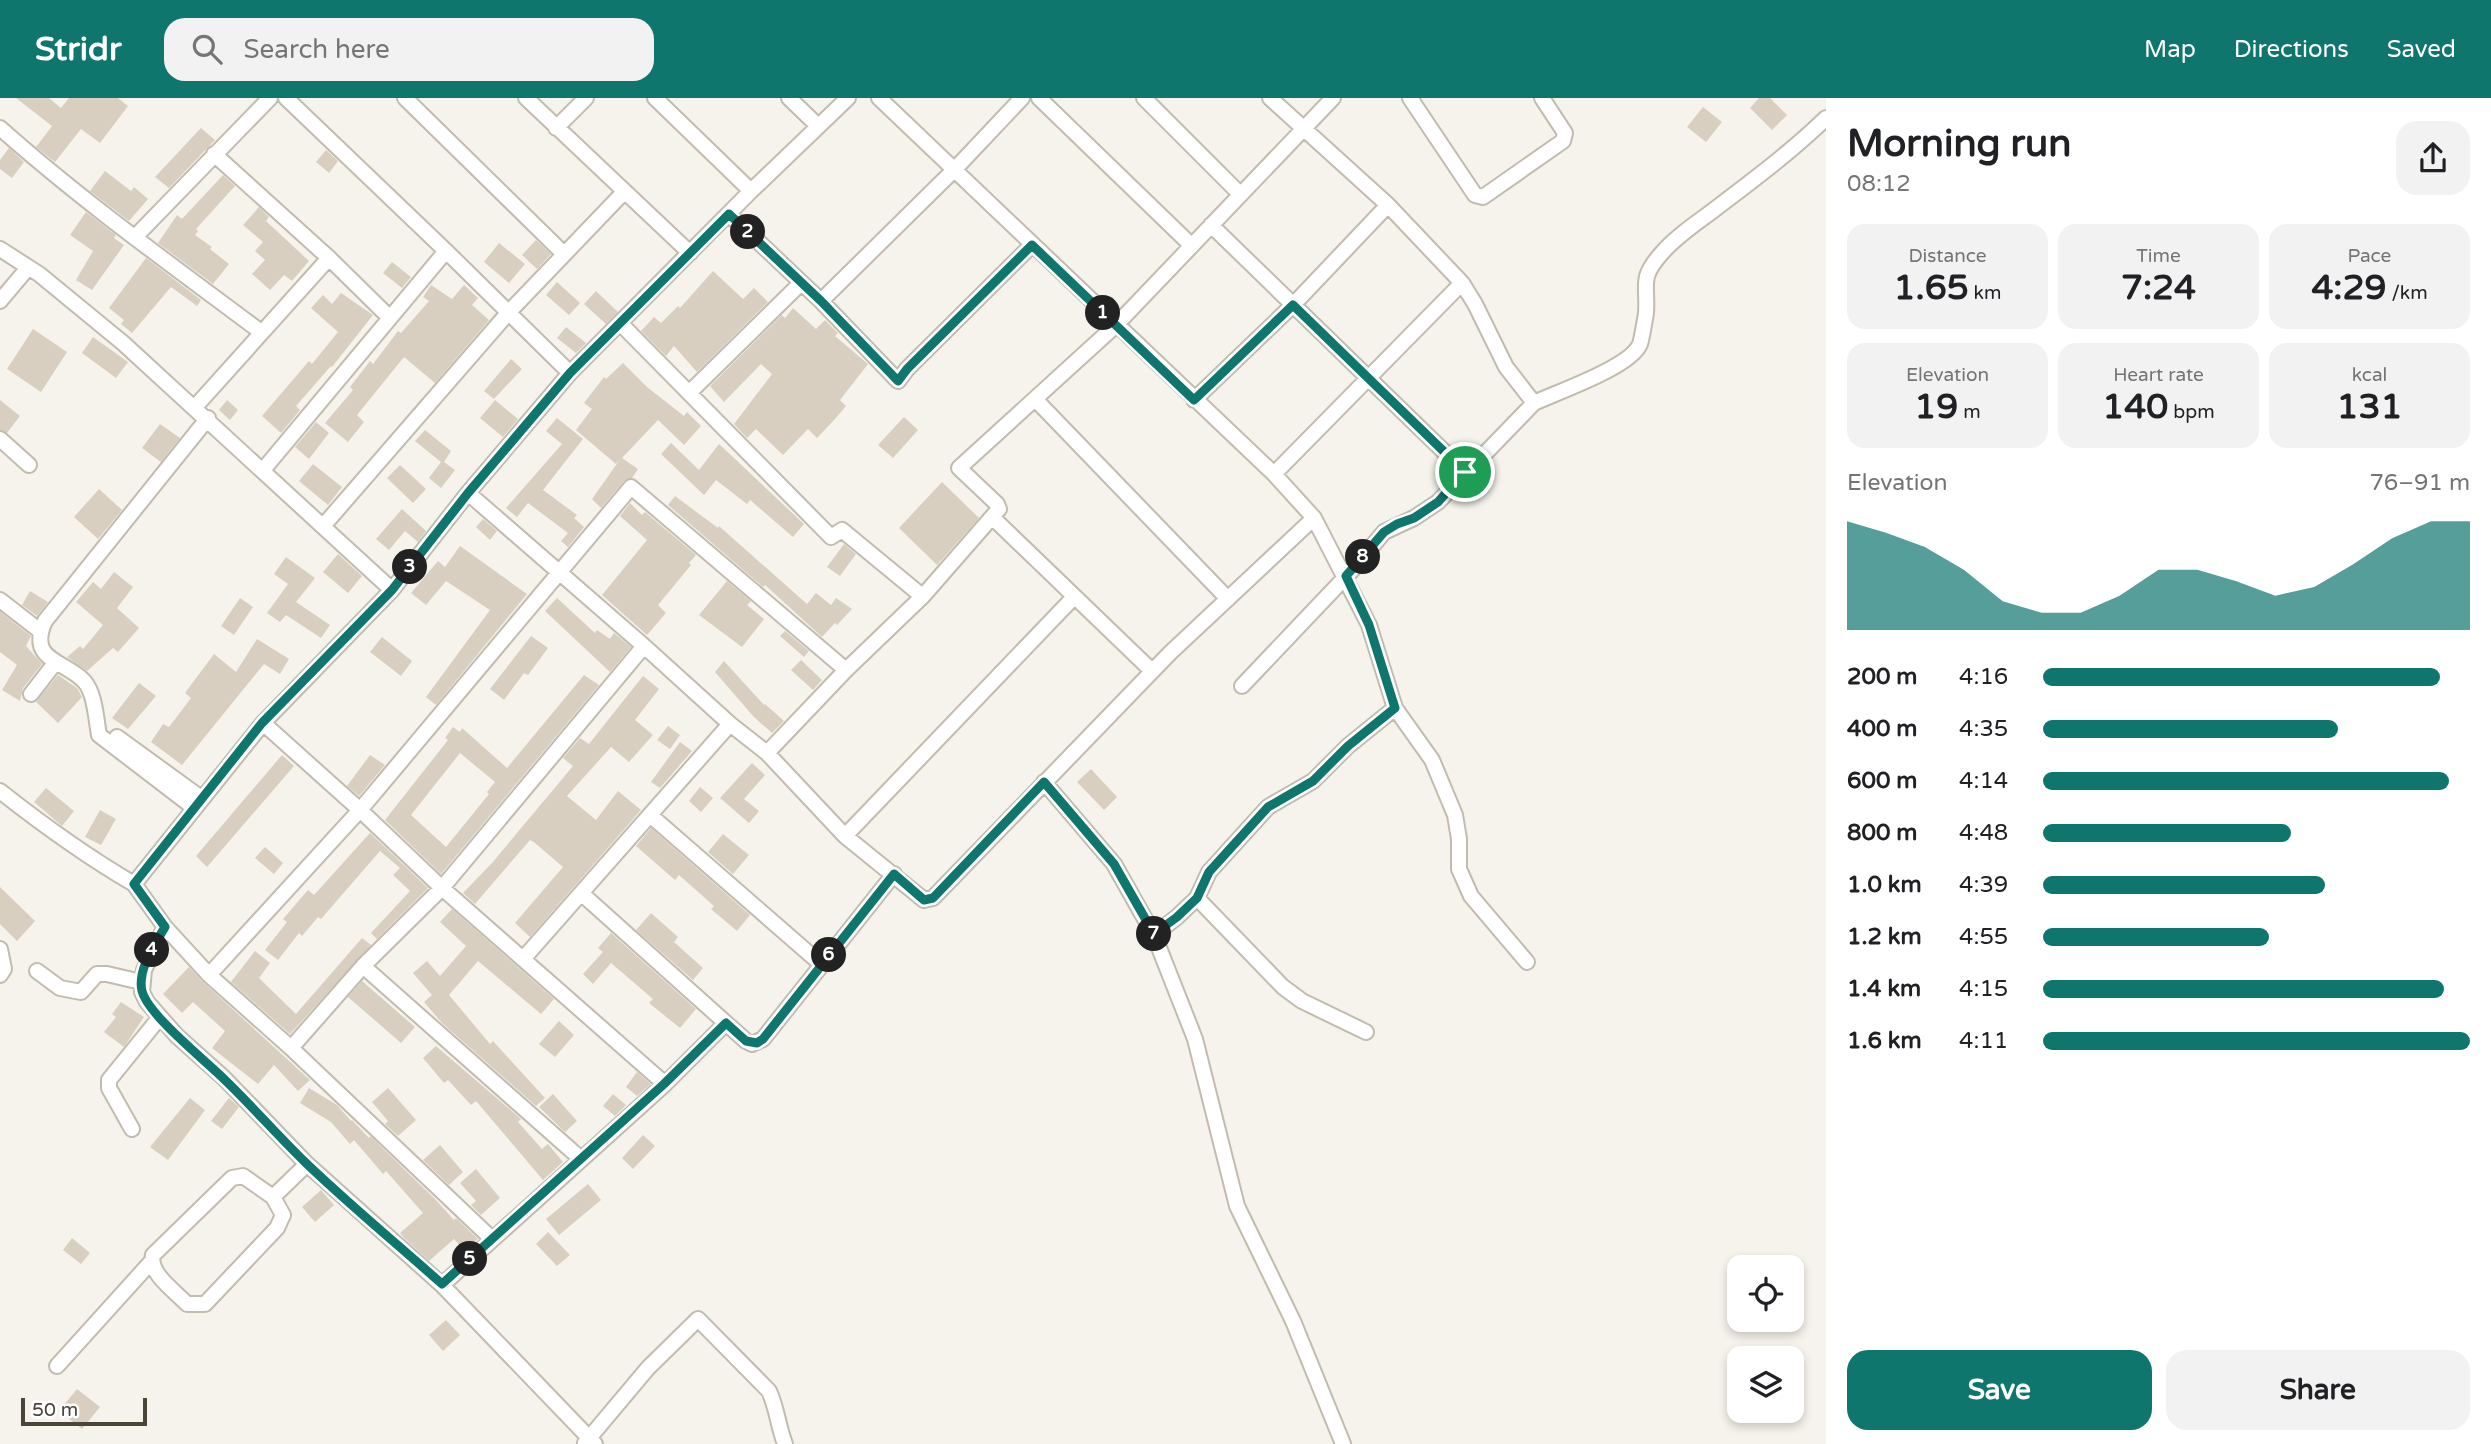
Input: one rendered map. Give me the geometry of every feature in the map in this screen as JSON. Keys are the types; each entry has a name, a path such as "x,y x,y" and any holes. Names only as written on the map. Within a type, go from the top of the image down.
{"street":[{"path":"135,237 270,98"},
{"path":"286,98 570,373"},
{"path":"405,98 564,254"},
{"path":"526,98 690,253"},
{"path":"556,128 586,98"},
{"path":"655,98 751,191"},
{"path":"789,98 818,127"},
{"path":"134,884 262,723 392,590 468,493 570,373 848,98"},
{"path":"879,98 1274,474 1314,518 1369,625 1395,708 1432,761 1455,815 1460,839 1459,869 1471,896 1527,962"},
{"path":"821,301 955,169 1022,98"},
{"path":"1039,98 1191,245"},
{"path":"1144,98 1240,194"},
{"path":"1270,98 1388,205 1462,283 1506,367 1534,403"},
{"path":"767,753 922,596 999,509 959,468 1116,325 1333,98"},
{"path":"1409,98 1479,197 1483,197 1563,141 1564,133 1542,98"},
{"path":"1242,686 1384,532 1414,518 1438,502 1534,403 1611,369 1633,354 1640,344 1646,313 1644,283 1648,272 1661,254 1826,118"},
{"path":"0,128 30,155 261,332"},
{"path":"214,154 329,258 389,317"},
{"path":"324,525 508,313 624,192"},
{"path":"1194,400 1293,305 1388,205"},
{"path":"729,214 821,301 898,381 1032,245"},
{"path":"1210,225 1465,472"},
{"path":"0,249 27,269 39,274 76,303 208,418 392,590"},
{"path":"263,470 446,251"},
{"path":"195,407 329,258"},
{"path":"0,301 27,269"},
{"path":"690,392 801,283"},
{"path":"1274,474 1462,283"},
{"path":"620,323 831,537 842,530 922,596"},
{"path":"1035,399 1227,599"},
{"path":"197,803 120,739 98,727 90,692 84,681 55,663 41,649 40,631 45,621 208,418"},
{"path":"0,439 29,465"},
{"path":"209,975 360,810 631,487 846,670"},
{"path":"468,493 730,724 767,753 845,836 924,900 933,898 1152,671 1314,518"},
{"path":"992,517 1152,671"},
{"path":"845,836 1074,597"},
{"path":"0,600 40,631"},
{"path":"291,1048 363,966 442,887 644,646"},
{"path":"31,694 55,663"},
{"path":"1154,934 1197,898 1209,872 1268,807 1313,781 1348,746 1395,708"},
{"path":"262,723 664,1084"},
{"path":"523,959 730,724"},
{"path":"1044,782 1114,864 1154,934 1195,1039 1237,1206 1293,1321 1343,1444"},
{"path":"0,790 76,849 134,884 165,927 209,975 291,1048 492,1238"},
{"path":"650,815 821,964"},
{"path":"581,893 746,1041 757,1043 763,1039 894,874"},
{"path":"1197,898 1283,987 1302,1001 1366,1032"},
{"path":"165,927 141,982 147,1002 307,1164 442,1284 589,1442 648,1368 698,1319 769,1391 776,1406 778,1426 785,1444"},
{"path":"0,950 4,969 0,975"},
{"path":"363,966 581,1159"},
{"path":"37,971 60,988 81,992 97,974 141,982"},
{"path":"132,1129 108,1080 160,1017"},
{"path":"442,1284 664,1084 726,1023"},
{"path":"273,1197 307,1164"},
{"path":"57,1366 151,1262 153,1255 232,1178 243,1176 273,1197 283,1216 277,1228 205,1304 187,1304 154,1270 151,1262"}],"building":[{"path":"16,98 49,98 61,108 69,98 118,98 128,106 100,143 81,129 55,162 36,147 52,126"},
{"path":"1759,98 1770,98 1787,115 1772,130 1750,108"},
{"path":"1703,107 1722,122 1706,142 1687,127"},
{"path":"201,128 215,140 169,188 155,177"},
{"path":"9,148 24,162 12,178 0,169 0,160"},
{"path":"326,150 338,161 329,173 316,162"},
{"path":"105,171 131,191 134,187 148,199 129,221 90,191"},
{"path":"223,175 235,186 196,229 198,231 195,235 229,264 213,284 158,243 177,215 182,219"},
{"path":"259,207 269,217 266,221 309,261 292,281 284,275 270,290 252,274 265,260 255,251 263,242 243,225"},
{"path":"86,212 116,235 114,238 124,245 92,290 76,280 93,251 70,235"},
{"path":"536,240 551,254 537,269 522,255"},
{"path":"499,243 525,264 509,283 484,262"},
{"path":"146,258 201,300 197,306 171,287 132,333 121,324 124,320 109,308"},
{"path":"392,262 411,277 402,288 383,273"},
{"path":"713,271 743,299 754,288 768,302 697,372 674,346 666,356 641,331 654,317 661,323 678,306 680,308"},
{"path":"557,282 580,303 569,315 546,295"},
{"path":"431,285 452,299 464,285 478,298 472,305 489,320 435,383 404,357 357,415 364,422 348,442 325,423 353,390 350,387 370,361 373,364 398,331 401,333 429,301 423,297"},
{"path":"596,291 618,312 606,324 584,304"},
{"path":"341,293 373,315 332,367 296,406 300,410 281,433 262,416 309,361 312,364 338,332 311,308 323,295 332,304"},
{"path":"793,308 816,329 825,320 838,333 835,336 868,364 840,400 846,406 835,419 817,438 808,429 783,455 756,429 747,438 734,424 772,374 761,364 724,402 710,386 782,315 785,318"},
{"path":"566,327 586,343 576,353 557,338"},
{"path":"33,329 67,352 41,392 7,369"},
{"path":"93,337 128,362 116,378 82,353"},
{"path":"511,359 522,369 494,399 484,391"},
{"path":"623,363 647,387 684,416 687,412 701,426 684,445 658,420 622,458 638,469 601,508 592,499 621,458 616,464 576,430 592,409 584,403 604,377 606,379"},
{"path":"0,400 20,416 7,433 0,430"},
{"path":"227,400 238,410 230,420 219,410"},
{"path":"495,400 518,419 503,437 480,418"},
{"path":"904,417 918,430 893,458 878,445"},
{"path":"557,418 583,439 543,490 577,515 574,518 584,527 568,547 561,541 568,533 528,503 517,517 506,508 562,444 546,431"},
{"path":"316,422 329,433 309,459 295,447"},
{"path":"160,424 180,438 161,462 142,448"},
{"path":"425,430 451,451 444,462 455,470 441,488 429,478 441,462 415,441"},
{"path":"671,443 699,470 719,444 804,524 793,537 750,500 747,504 716,480 704,495 661,454"},
{"path":"313,464 342,487 328,505 299,481"},
{"path":"400,465 426,489 413,503 387,478"},
{"path":"942,482 979,518 937,565 899,528"},
{"path":"99,489 122,510 98,539 74,517"},
{"path":"675,496 718,528 719,526 807,604 816,593 831,605 836,598 852,609 822,637 765,585 763,587 668,505"},
{"path":"630,503 642,515 645,512 696,555 658,605 666,613 647,635 602,595 647,540 620,516"},
{"path":"402,509 426,531 418,542 405,531 389,550 376,539"},
{"path":"483,519 497,531 490,540 476,527"},
{"path":"844,544 856,554 840,576 827,567"},
{"path":"460,546 527,594 436,705 426,697 490,610 446,581 426,605 411,593 438,561 445,567"},
{"path":"338,554 362,576 348,593 323,572"},
{"path":"286,557 315,578 296,602 330,625 321,638 286,615 280,622 267,613 288,584 274,574"},
{"path":"114,572 133,587 117,608 139,628 118,652 113,648 87,671 67,657 80,646 83,649 103,625 76,602 93,582 101,589"},
{"path":"727,581 751,601 747,605 764,619 742,647 699,615"},
{"path":"30,591 48,602 37,616 22,605"},
{"path":"240,598 253,607 234,635 221,626"},
{"path":"557,598 595,633 597,630 610,639 614,633 631,647 610,672 545,611"},
{"path":"0,612 31,636 26,646 42,664 23,688 20,701 2,690 17,665 0,652"},
{"path":"785,631 809,651 804,657 780,636"},
{"path":"531,636 548,648 528,675 524,673 504,700 490,689"},
{"path":"382,637 412,661 401,676 370,652"},
{"path":"257,639 289,659 280,674 264,664 182,765 151,742 163,724 169,727 191,698 185,693 214,654 236,672"},
{"path":"801,660 822,680 813,690 791,670"},
{"path":"724,661 764,705 784,721 772,733 754,717 715,672"},
{"path":"58,675 77,688 82,697 58,723 36,702"},
{"path":"584,675 599,685 441,874 385,820 448,740 445,738 453,727 460,732 462,728 507,768","holes":["460,753 495,782 487,792 489,794 446,847 411,815"]},
{"path":"643,676 659,689 635,720 653,735 629,762 611,747 567,796 596,820 618,791 641,810 530,937 515,923 563,867 535,843 530,840 475,904 463,893 492,863 573,766 563,758 580,738 589,744"},
{"path":"139,683 156,696 128,729 112,718"},
{"path":"668,726 680,735 670,749 657,740"},
{"path":"680,742 692,751 660,788 651,782"},
{"path":"282,755 294,766 207,867 196,856"},
{"path":"370,755 385,765 359,796 347,786"},
{"path":"752,763 765,775 744,799 759,811 749,823 720,798"},
{"path":"1091,769 1117,797 1104,810 1077,782"},
{"path":"700,787 713,798 701,812 689,801"},
{"path":"46,788 74,811 62,826 34,802"},
{"path":"100,810 116,819 101,845 85,837"},
{"path":"651,828 750,915 737,931 711,909 714,906 679,875 675,880 636,846"},
{"path":"370,833 428,888 377,939 371,933 410,891 393,875 400,868 380,851 321,919 318,917 302,936 299,933 278,960 265,950 287,922 283,919 308,890 314,895"},
{"path":"723,834 749,855 733,874 708,852"},
{"path":"265,847 283,863 274,874 255,858"},
{"path":"0,887 35,921 17,941 0,924"},
{"path":"452,909 554,999 541,1014 478,961 449,995 490,1044 493,1041 545,1098 536,1106 442,1023 424,1002 432,995 413,973 427,961 440,976 466,946 440,922"},
{"path":"651,913 678,937 674,942 703,968 693,980 636,930"},
{"path":"611,933 696,1009 680,1028 649,1003 653,999 611,963 593,984 583,974 603,952 598,948"},
{"path":"362,938 371,945 290,1034 231,982 255,951 270,963 259,978 296,1014"},
{"path":"189,967 310,1080 298,1091 274,1065 258,1084 212,1048 225,1031 193,1002 182,1013 163,994"},
{"path":"362,981 415,1027 401,1043 348,997"},
{"path":"121,1002 144,1017 124,1047 104,1032 116,1017 112,1014"},
{"path":"559,1021 574,1035 555,1057 539,1044"},
{"path":"436,1046 521,1119 518,1122 542,1149 548,1144 563,1162 543,1180 476,1101 471,1105 448,1080 444,1083 423,1058"},
{"path":"637,1072 651,1084 637,1096 626,1087"},
{"path":"309,1088 337,1105 454,1220 456,1218 478,1239 465,1251 454,1239 429,1261 400,1233 423,1213 386,1171 383,1174 354,1140 350,1144 331,1122 300,1103"},
{"path":"388,1088 416,1120 398,1136 385,1124 388,1121 372,1102"},
{"path":"553,1094 577,1121 565,1132 539,1107"},
{"path":"613,1094 626,1105 615,1116 603,1106"},
{"path":"190,1098 205,1110 168,1160 150,1147"},
{"path":"229,1098 239,1107 222,1129 211,1121"},
{"path":"643,1135 655,1146 633,1169 622,1158"},
{"path":"440,1145 463,1172 449,1185 423,1160"},
{"path":"476,1169 500,1198 481,1215 471,1205 476,1201 460,1183"},
{"path":"588,1184 601,1200 559,1235 546,1219"},
{"path":"321,1190 334,1205 315,1222 302,1207"},
{"path":"548,1232 570,1255 557,1266 536,1244"},
{"path":"72,1238 90,1253 81,1264 63,1250"},
{"path":"446,1320 460,1335 443,1351 429,1335"},
{"path":"77,1389 100,1407 82,1429 59,1411"}],"route":[{"path":"729,214 821,301 898,381 1032,245 1194,400 1293,305 1465,472 1438,502 1414,518 1384,532 1346,576 1369,625 1395,708 1348,746 1313,781 1268,807 1209,872 1197,898 1177,917 1154,934 1114,864 1044,782 933,898 924,900 894,874 763,1039 752,1044 726,1023 664,1084 442,1284 307,1164 224,1078 177,1036 147,1002 142,992 144,970 165,927 134,884 262,723 392,590 468,493 570,373 729,214"}]}
